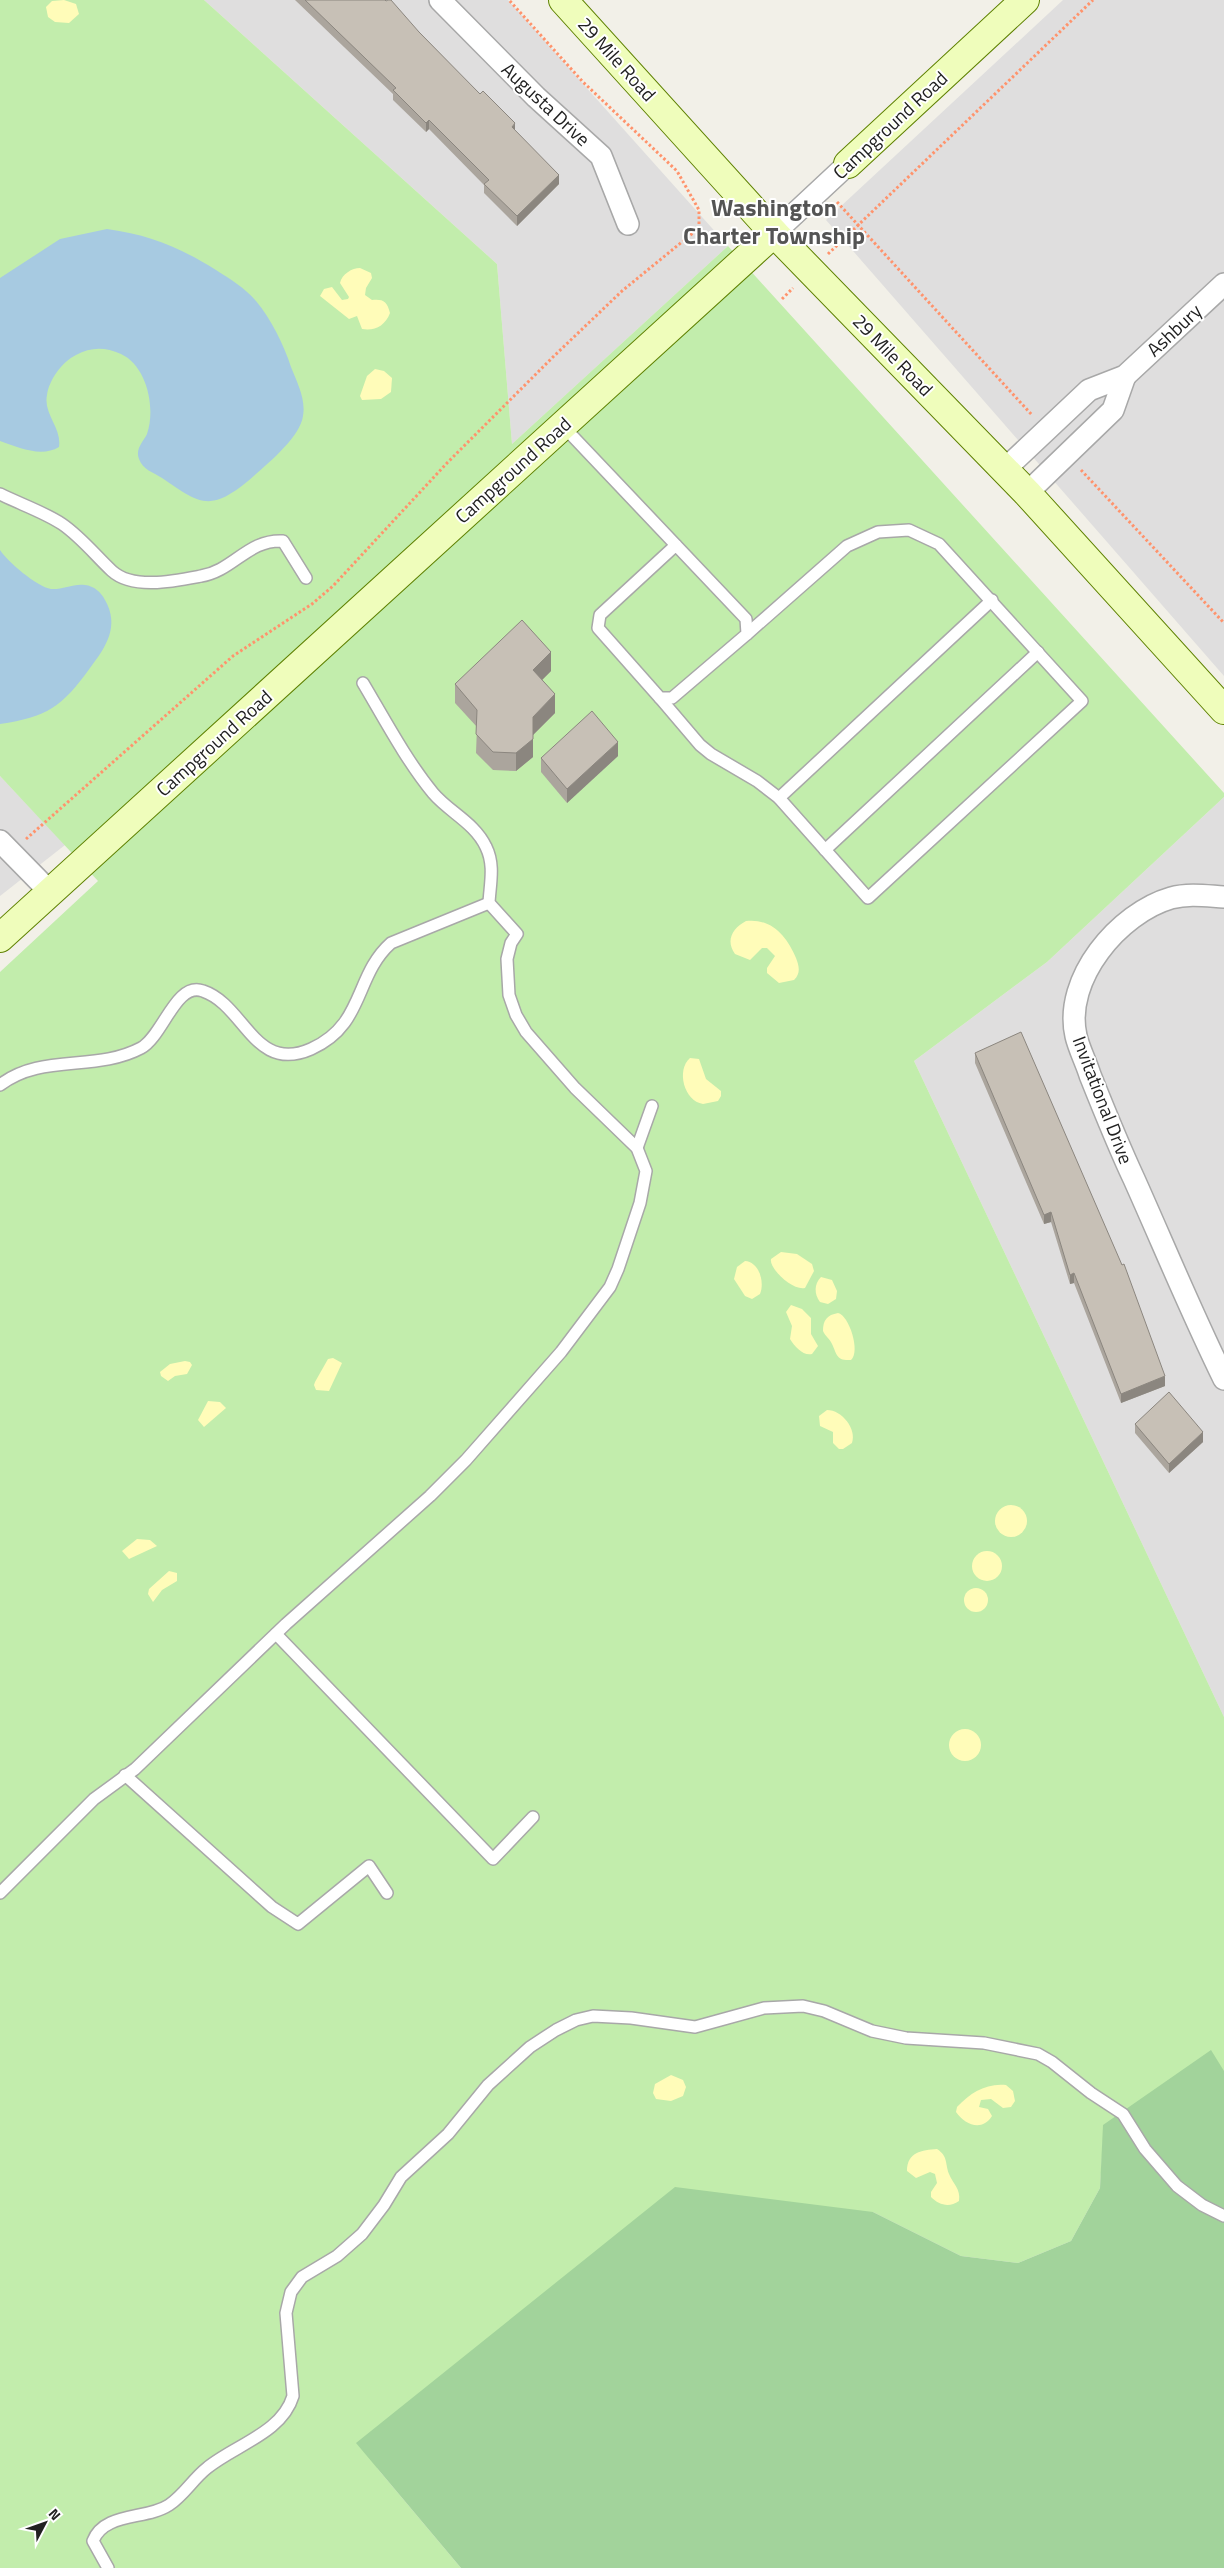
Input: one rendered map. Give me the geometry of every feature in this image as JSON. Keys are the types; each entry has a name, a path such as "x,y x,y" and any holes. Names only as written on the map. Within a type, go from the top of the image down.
{"street":[{"name":"Augusta Drive","path":"440,0 536,97 601,156 628,224"},
{"name":"29 Mile Road","path":"563,0 774,232 1027,493 1224,710"},
{"name":"Campground Road","path":"3,928 50,892 824,187 1025,0"},
{"name":"Ashbury","path":"1125,376 1224,284"},
{"path":"1004,470 1089,390 1125,376"},
{"path":"1027,493 1112,410 1125,376"},
{"path":"6,847 50,892"},
{"name":"Invitational Drive","path":"1224,897 1194,895 1171,898 1136,916 1115,933 1096,954 1084,974 1075,998 1075,1035 1108,1122 1224,1379"}],"lane":[{"path":"562,425 746,619 747,634"},
{"path":"0,494 62,523 122,578 141,582 202,576 222,568 260,543 270,540 283,540 306,578"},
{"path":"660,698 672,698 846,546 878,532 909,530 939,544 1082,701 868,898 779,798 700,745 598,628 600,615 676,545"},
{"path":"779,798 992,600"},
{"path":"825,850 1038,652"},
{"path":"0,1893 94,1799 125,1776 276,1634 466,1460 511,1411 598,1305 618,1269 640,1203 646,1171 638,1148 575,1088 540,1049 516,1015 509,995 507,959 511,943 517,934 489,903 492,866 486,846 472,828 435,795 422,779 363,683"},
{"path":"0,1085 31,1068 96,1061 139,1049 156,1036 179,998 188,991 202,990 216,998 253,1036 271,1051 285,1054 311,1049 330,1037 346,1023 375,963 391,943 489,903"},
{"path":"638,1148 652,1106"},
{"path":"276,1634 493,1859 534,1816"},
{"path":"125,1776 272,1907 298,1924 369,1866 386,1893"},
{"path":"108,2568 93,2541 95,2534 104,2525 157,2512 169,2505 207,2468 267,2429 290,2409 293,2396 286,2312 288,2300 295,2284 311,2270 337,2256 362,2234 384,2205 401,2177 448,2134 488,2085 530,2047 576,2020 613,2017 695,2027 764,2008 803,2006 824,2011 872,2031 906,2038 984,2043 1038,2054 1124,2114 1145,2149 1177,2186 1202,2205 1224,2216"}],"path":[{"path":"6,847 234,656 312,604 333,586 447,463 554,356 622,291 700,228 699,210 677,171 583,82 509,0"},
{"path":"782,299 857,224 1093,0"},
{"path":"824,187 1045,431"},
{"path":"1067,454 1224,623"}],"shaded area":[{"path":"204,0 508,0 728,246 512,444 497,264"},
{"path":"1063,0 1224,0 1224,676 826,220"},
{"path":"0,776 65,845 0,896"},
{"path":"1224,797 1224,1717 914,1061 1047,962"}],"green space":[{"path":"0,0 204,0 497,264 512,444 728,246 1224,793 1224,797 1047,962 914,1061 1224,1717 1224,2077 1104,2125 1100,2188 1071,2241 1018,2263 961,2256 873,2212 377,2468 461,2568 0,2568 0,972 98,881 0,776"},
{"path":"1211,2050 1224,2071 1224,2568 461,2568 356,2443 675,2187 873,2212 961,2256 1018,2263 1071,2241 1100,2188 1103,2125"}],"sand":[{"path":"64,0 76,4 79,14 69,23 55,22 48,17 46,7 52,1"},
{"path":"360,268 371,273 372,278 366,288 365,295 372,300 384,302 390,313 388,318 379,327 371,329 362,329 357,316 349,319 320,296 324,289 332,287 342,300 348,299 349,297 340,283 341,280 348,272"},
{"path":"375,369 384,371 392,378 391,392 381,399 362,400 360,396 367,376"},
{"path":"746,921 764,923 777,930 783,936 798,964 799,969 794,980 779,983 767,973 767,968 775,956 767,948 762,948 750,960 735,954 731,944 732,935 737,927"},
{"path":"690,1058 699,1059 706,1079 721,1091 718,1101 703,1104 696,1102 687,1091 684,1084 683,1070"},
{"path":"781,1252 797,1254 812,1264 814,1271 805,1288 788,1283 774,1268 771,1259"},
{"path":"745,1261 754,1265 760,1273 762,1284 760,1294 752,1299 745,1296 734,1279 737,1267"},
{"path":"821,1277 832,1280 837,1291 836,1299 828,1304 820,1302 817,1296 816,1286"},
{"path":"791,1305 802,1309 811,1318 811,1334 818,1346 812,1354 802,1352 790,1339 792,1326 786,1312"},
{"path":"838,1313 846,1320 852,1334 855,1350 851,1360 842,1359 838,1356 823,1331 826,1319"},
{"path":"333,1358 342,1363 329,1391 316,1390 315,1382 328,1359"},
{"path":"190,1362 192,1365 187,1374 175,1376 168,1381 161,1376 160,1372 170,1364"},
{"path":"208,1401 220,1402 226,1408 204,1427 198,1420"},
{"path":"827,1410 838,1413 850,1426 853,1438 852,1443 843,1449 839,1449 833,1443 833,1432 820,1426 819,1416"},
{"path":"1011,1505 1022,1510 1027,1521 1022,1532 1011,1537 1000,1532 995,1521 1000,1510"},
{"path":"137,1539 150,1540 157,1546 129,1559 122,1551"},
{"path":"987,1551 998,1555 1002,1566 998,1577 987,1581 976,1577 972,1566 976,1555"},
{"path":"169,1571 177,1573 177,1581 162,1590 153,1602 148,1594 149,1589"},
{"path":"976,1588 981,1589 987,1595 987,1605 981,1611 976,1612 971,1611 965,1605 964,1600 965,1595 971,1589"},
{"path":"965,1729 971,1730 976,1734 980,1739 980,1751 976,1756 971,1760 965,1761 959,1760 954,1756 950,1751 949,1745 950,1739 954,1734 959,1730"},
{"path":"671,2075 683,2080 686,2087 683,2096 671,2101 656,2099 653,2093 655,2084"},
{"path":"1006,2085 1013,2091 1015,2101 1011,2107 1003,2108 991,2099 981,2100 979,2107 988,2109 992,2116 983,2124 974,2125 969,2123 956,2112 957,2107 973,2093 985,2087"},
{"path":"937,2149 945,2157 949,2174 959,2193 959,2201 948,2205 941,2204 931,2197 931,2192 937,2183 935,2174 930,2172 916,2178 907,2171 910,2160 916,2153"}],"water":[{"path":"107,229 164,243 232,280 262,308 285,350 302,397 304,410 300,424 289,442 272,460 248,481 223,498 204,501 195,498 143,466 138,452 150,424 150,400 147,389 143,378 130,360 121,354 109,350 93,349 76,355 61,367 53,378 48,389 46,402 58,434 59,447 45,452 37,452 0,441 0,278 60,239"},
{"path":"0,550 23,573 45,587 55,589 81,585 94,588 105,600 111,619 111,627 106,644 101,652 80,681 62,701 30,718 0,724"}],"building":[{"path":"305,0 391,0 419,32 480,94 483,91 515,123 512,127 559,175 517,216 484,184 489,180 429,120 426,123 393,90 396,88"},
{"path":"522,620 551,652 533,670 555,694 533,717 533,739 516,753 493,752 476,734 477,710 455,684"},
{"path":"592,711 618,742 567,789 541,758"},
{"path":"1021,1032 1122,1265 1124,1264 1165,1376 1121,1394 1074,1273 1070,1275 1051,1212 1044,1215 975,1053"},
{"path":"1169,1392 1203,1432 1169,1464 1135,1424"}],"district":[{"name":"Washington Charter Township","path":"774,222"}]}
